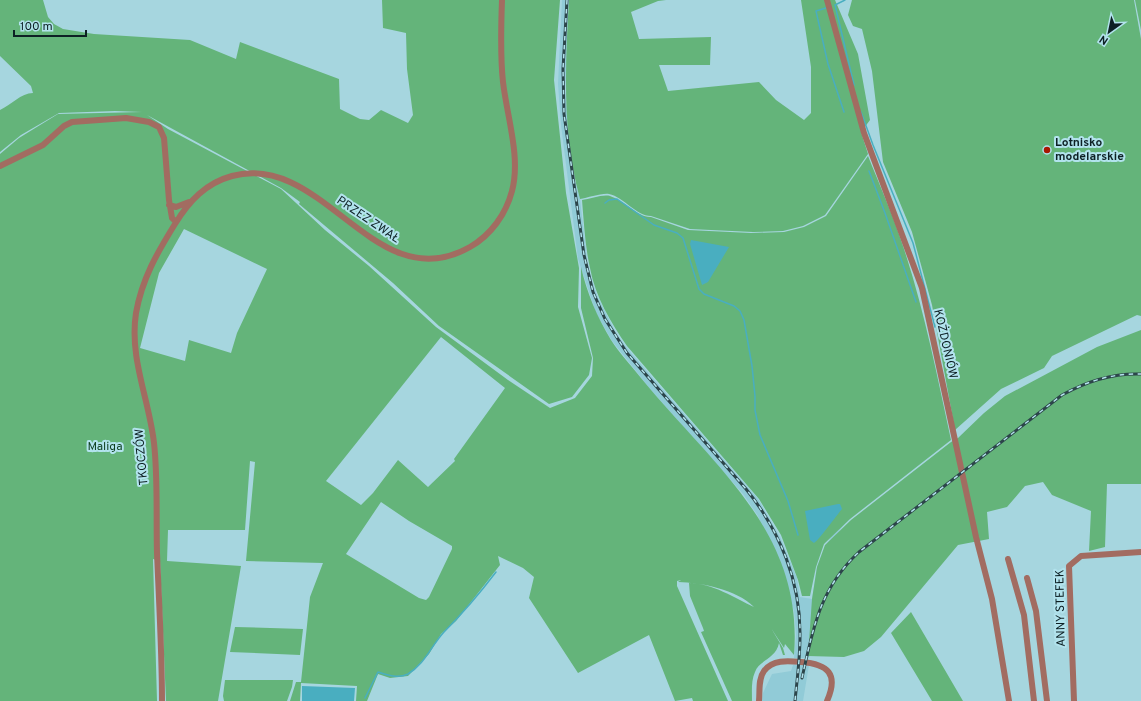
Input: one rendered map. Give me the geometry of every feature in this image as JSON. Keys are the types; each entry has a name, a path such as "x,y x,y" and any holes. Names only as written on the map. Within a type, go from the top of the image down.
{"street":[{"name":"PRZEZ ZWAŁ","path":"176,222 193,199 212,184 226,178 248,173 267,174 282,178 299,186 371,238 397,252 416,257 437,257 460,252 475,244 491,230 503,213 512,190 514,177 513,153 502,70 502,0"},
{"name":"KOŻDONIÓW","path":"827,0 864,133 922,288 976,537 992,599 1009,701"},
{"path":"0,166 43,145 64,126 72,122 126,118 145,120 159,127 164,138 170,206 172,218 176,222"},
{"path":"170,206 176,207 193,199"},
{"name":"TKOCZÓW","path":"162,701 154,448 136,360 134,334 137,309 145,278 153,261 176,222"},
{"name":"ANNY STEFEK","path":"1074,701 1069,566 1080,556 1141,552"},
{"path":"1008,559 1024,615 1034,701"},
{"path":"1027,578 1036,611 1047,701"},
{"path":"759,701 763,673 773,664 787,661 816,663 826,669 830,673 833,684 827,701"}],"shaded area":[{"path":"562,0 569,0 565,91 573,175 580,199 588,269 598,298 616,333 626,347 758,499 780,537 797,578 800,597 812,599 817,567 835,529 861,507 834,538 809,658 794,658 796,635 794,611 758,516 743,494 651,390 612,341 596,313 578,259 561,125 558,84"},
{"path":"691,240 729,247 708,282 702,285 690,244"},
{"path":"840,504 842,509 814,543 810,540 805,511"},
{"path":"793,665 809,665 803,701 762,701 763,693 772,674 791,671"},
{"path":"302,686 355,688 354,701 302,701"}],"green space":[{"name":"Maliga","path":"0,0 43,0 48,17 54,24 63,29 94,34 190,40 236,59 240,42 339,79 340,109 360,119 369,120 381,110 408,123 413,115 407,69 406,33 383,28 382,0 560,0 554,80 566,193 579,268 578,307 592,358 589,375 572,397 549,404 439,326 393,283 299,204 300,202 281,188 147,115 168,129 281,189 325,230 369,266 436,327 508,380 550,408 575,398 592,376 593,358 581,308 581,267 593,305 601,323 614,345 668,410 723,471 748,503 769,536 784,572 793,611 794,655 785,644 784,648 771,628 783,648 785,655 783,655 779,643 775,653 760,665 755,672 752,682 752,701 732,701 701,632 704,631 690,596 689,583 694,583 678,582 681,580 677,581 677,586 728,701 693,701 692,698 675,701 649,635 578,673 529,598 534,577 523,568 498,556 500,565 456,621 441,634 429,654 408,676 390,678 378,674 367,701 356,701 357,686 301,683 300,701 290,701 296,682 301,682 310,597 323,563 246,561 255,462 250,461 245,530 168,530 167,561 241,566 218,701 166,701 160,561 153,559 157,701 0,701 0,154 19,138 58,114 142,112 115,111 59,113 21,135 0,152 0,110 20,97 33,93 31,86 0,56","holes":["184,229 267,269 237,333 231,353 189,340 185,361 140,348 159,273","441,337 505,388 454,459 455,461 428,487 398,460 373,493 361,505 326,481","381,502 409,521 452,546 452,549 429,597 426,600 419,598 346,554","710,586 738,596 754,607"]},
{"path":"569,0 666,0 658,1 631,12 639,39 711,37 710,65 659,65 668,91 759,82 776,100 804,120 811,113 811,67 801,0 835,0 858,54 870,120 861,132 868,154 825,215 803,226 783,231 753,232 690,229 640,213 620,199 609,194 580,199 570,150 566,100 566,50"},
{"path":"852,0 1134,0 1141,39 1141,316 1137,315 1052,356 1044,368 1001,389 955,430 932,305 912,232 883,162 872,71 862,29 853,26 848,15"},
{"path":"1135,0 1141,0 1141,30"},
{"path":"868,156 895,223 911,270 930,342 951,440 850,519 824,544 816,567 810,596 802,596 798,580 781,535 759,499 627,346 610,319 592,278 588,260 582,200 600,196 610,196 641,215 688,230 751,233 784,232 804,227 826,216"},
{"path":"1141,330 1141,484 1107,484 1105,547 1089,551 1091,511 1052,495 1043,482 1025,486 1007,507 987,512 989,539 958,545 881,637 864,651 844,657 808,656 812,599 817,567 825,545 851,520 958,438 984,413 1005,396 1097,347"},
{"path":"911,612 963,701 932,701 891,633"},
{"path":"235,627 303,629 300,655 230,652"},
{"path":"225,680 293,680 287,701 224,701 223,696"}],"waterway":[{"path":"845,0 835,5 854,85"},
{"path":"826,8 816,11 828,64 844,112"},
{"path":"861,112 913,243 935,327"},
{"path":"869,171 916,302"},
{"path":"605,203 609,200 617,199 654,225 677,233 683,238 699,289 704,294 734,306 740,311 744,320 752,366 755,410 760,435 788,501 798,535"},
{"path":"365,698 378,672 393,676 400,676 408,674 414,670 428,654 439,637 471,603 496,572"}],"railway":[{"path":"567,0 563,69 564,114 584,255 593,292 605,319 627,353 746,489 769,522 778,540 786,558 797,597 800,653 795,701"},
{"path":"802,678 810,642 820,610 835,580 859,552 1062,395 1100,379 1120,375 1141,374"}],"place":[{"name":"Lotnisko modelarskie","path":"1047,150"}]}
